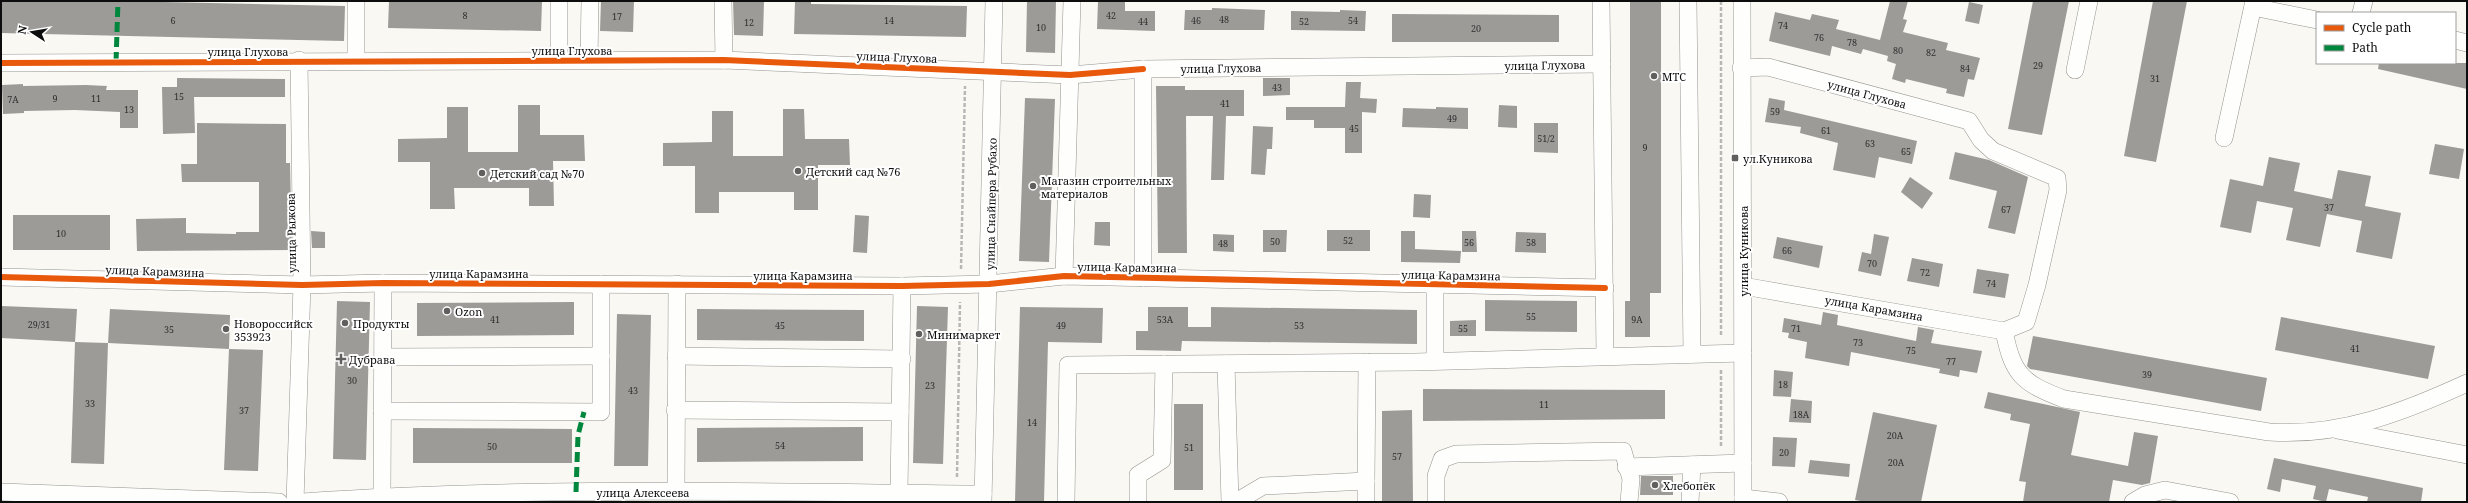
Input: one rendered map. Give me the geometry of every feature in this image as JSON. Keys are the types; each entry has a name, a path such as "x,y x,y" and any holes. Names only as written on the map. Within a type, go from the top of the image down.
{"street":[{"path":"356,1 356,60"},
{"path":"559,1 559,60"},
{"path":"589,60 590,1"},
{"path":"724,1 724,60"},
{"name":"улица Снайпера Рубахо","path":"983,498 994,73 994,1"},
{"path":"1064,276 1072,1"},
{"path":"1602,1 1605,356"},
{"path":"1688,1 1692,354"},
{"name":"улица Куникова","path":"1742,1 1741,68 1744,286 1743,500"},
{"path":"2076,70 2089,1"},
{"path":"2361,12 2364,1"},
{"path":"2224,138 2253,4 2316,20"},
{"path":"2456,40 2467,43"},
{"name":"улица Глухова","path":"1,63 299,60 724,60 965,69 994,73 1070,75 1143,69 1602,64"},
{"name":"улица Рыжова","path":"295,502 302,285 299,60"},
{"name":"улица Глухова","path":"1741,68 1768,67 1969,121 1981,140 1993,151 2057,178 2058,190 2026,322 2004,332"},
{"path":"1143,69 1143,278"},
{"name":"улица Карамзина","path":"1,277 302,285 383,283 902,286 989,284 1064,276 1604,288"},
{"path":"382,496 383,283"},
{"path":"382,411 601,412 601,284"},
{"path":"676,491 677,284"},
{"path":"1434,361 1435,284"},
{"path":"900,494 902,286"},
{"name":"улица Карамзина","path":"1744,286 2004,332"},
{"path":"2004,332 2009,357 2021,377 2041,390 2064,399 2269,432 2298,434 2374,420 2407,410 2467,383"},
{"path":"1066,502 1068,366 1434,361 1744,353"},
{"path":"382,357 601,356"},
{"path":"676,356 902,359"},
{"path":"1366,362 1366,502"},
{"path":"1138,502 1138,475 1162,460 1164,364"},
{"path":"1226,364 1230,502"},
{"path":"676,410 900,412"},
{"path":"2329,428 2467,455"},
{"path":"1436,502 1436,476 1442,458 1456,454 1623,451 1626,467 1631,479 1629,502"},
{"path":"1626,467 1743,463"},
{"path":"1690,502 1692,465"},
{"path":"1236,502 1263,486 1366,481"},
{"path":"2133,502 2145,495 2165,490 2230,502"},
{"name":"улица Алексеева","path":"303,502 382,496 676,491 900,494 983,498"},
{"path":"1,492 279,502"},
{"path":"1743,500 1779,502"}],"path":[{"path":"1720,1 1720,464"}],"building":[{"path":"1,1 118,1 345,6 344,41 1,33"},
{"path":"389,1 542,1 541,31 388,28"},
{"path":"601,1 634,1 633,32 600,31"},
{"path":"733,1 764,1 763,36 734,35"},
{"path":"795,1 811,1 811,4 967,6 966,37 794,34"},
{"path":"1027,1 1056,1 1055,53 1026,52"},
{"path":"1098,1 1125,1 1125,11 1155,11 1155,31 1097,29"},
{"path":"1630,1 1661,1 1661,293 1650,293 1650,337 1625,337 1625,301 1630,301"},
{"path":"1890,1 1908,1 1903,19 1907,20 1903,32 1948,43 1946,50 1980,58 1974,80 1968,79 1964,97 1946,93 1947,89 1906,79 1905,83 1892,79 1896,64 1887,61 1888,56 1863,49 1861,54 1832,46 1830,56 1769,41 1775,12 1810,20 1812,14 1839,20 1836,29 1880,40"},
{"path":"2033,1 2069,1 2042,135 2008,129"},
{"path":"2153,1 2187,1 2156,162 2124,156"},
{"path":"1969,2 1983,5 1979,24 1965,21"},
{"path":"1212,8 1265,10 1264,30 1184,30 1185,10 1212,10"},
{"path":"1340,10 1366,11 1365,31 1291,30 1291,11 1340,12"},
{"path":"1392,14 1559,15 1559,42 1392,42"},
{"path":"2467,63 2467,89 2378,69 2379,64"},
{"path":"177,78 285,79 285,97 194,97 195,133 163,134 162,87 177,87"},
{"path":"1263,78 1290,78 1290,95 1263,96"},
{"path":"1346,82 1361,82 1360,98 1377,99 1376,113 1362,112 1362,153 1345,153 1345,128 1314,128 1314,120 1286,120 1286,107 1345,107"},
{"path":"23,84 23,86 107,86 106,90 138,90 138,128 120,128 120,112 75,110 24,111 24,113 3,114 2,85"},
{"path":"1156,86 1185,86 1185,90 1244,90 1244,116 1226,116 1224,180 1211,180 1213,116 1186,116 1187,253 1158,253"},
{"path":"1025,98 1055,99 1049,262 1019,261"},
{"path":"1769,98 1785,101 1784,110 1917,141 1912,164 1879,157 1875,178 1833,170 1838,143 1800,133 1801,127 1765,122"},
{"path":"518,105 540,105 540,135 584,135 585,161 553,161 554,206 529,206 529,188 454,188 455,209 430,209 430,162 398,162 398,139 447,138 447,107 468,107 468,152 518,152"},
{"path":"1499,105 1517,106 1517,128 1498,127"},
{"path":"1436,107 1468,108 1468,129 1402,127 1403,108 1436,109"},
{"path":"783,109 804,109 805,139 849,139 850,165 818,165 818,210 794,210 794,192 719,192 719,213 695,213 695,166 663,166 663,143 712,142 712,111 733,111 733,156 783,156"},
{"path":"197,123 286,124 286,163 290,163 292,250 137,251 136,219 186,218 186,233 236,234 236,232 259,232 259,182 182,182 181,164 197,164"},
{"path":"1534,123 1558,123 1558,153 1534,152"},
{"path":"1253,126 1273,127 1272,149 1267,149 1265,175 1251,174"},
{"path":"2435,144 2464,149 2459,179 2429,174"},
{"path":"1955,152 1989,160 2028,177 2015,234 1988,228 1997,191 1949,179"},
{"path":"2269,157 2300,163 2294,191 2332,199 2338,170 2371,176 2365,206 2401,213 2392,259 2356,252 2362,221 2327,214 2320,247 2286,240 2293,208 2257,201 2251,233 2220,227 2230,179 2263,186"},
{"path":"1910,177 1933,193 1922,209 1901,192"},
{"path":"1414,194 1431,195 1430,218 1413,217"},
{"path":"13,215 110,215 110,250 13,250"},
{"path":"855,215 869,216 867,253 853,252"},
{"path":"1095,222 1110,222 1110,246 1094,245"},
{"path":"1263,230 1287,230 1286,252 1263,252"},
{"path":"1327,230 1370,230 1370,251 1327,251"},
{"path":"311,231 325,232 325,248 312,248"},
{"path":"1401,231 1415,231 1415,249 1461,251 1460,263 1401,262"},
{"path":"1462,231 1476,231 1477,252 1462,252"},
{"path":"1516,232 1546,233 1546,253 1515,252"},
{"path":"1213,234 1234,235 1234,252 1213,251"},
{"path":"1874,234 1889,237 1881,276 1858,271 1862,252 1871,254"},
{"path":"1777,237 1823,246 1819,268 1773,258"},
{"path":"1912,258 1943,264 1939,287 1907,281"},
{"path":"1977,269 2009,274 2005,298 1973,293"},
{"path":"1485,300 1577,301 1577,332 1485,331"},
{"path":"337,301 370,302 366,460 333,459"},
{"path":"574,302 574,335 417,336 417,303"},
{"path":"1,306 77,309 75,342 1,338"},
{"path":"917,306 948,307 943,464 913,463"},
{"path":"1020,307 1103,308 1102,343 1048,342 1044,502 1015,502"},
{"path":"1148,307 1188,307 1188,327 1211,327 1211,307 1417,310 1417,344 1182,341 1181,351 1136,350 1136,331 1148,331"},
{"path":"110,309 230,315 229,349 108,343"},
{"path":"697,309 864,310 864,341 697,340"},
{"path":"1823,312 1838,315 1837,325 1916,341 1918,327 1934,330 1931,343 1982,351 1977,373 1960,370 1959,377 1939,373 1940,369 1851,352 1849,366 1805,358 1807,342 1788,338 1789,333 1782,332 1784,318 1821,325"},
{"path":"617,314 651,315 648,466 614,466"},
{"path":"2281,317 2435,346 2428,379 2275,350"},
{"path":"1476,320 1476,336 1450,336 1450,321"},
{"path":"2033,336 2267,378 2261,411 2030,369 2027,366"},
{"path":"75,342 108,343 104,464 71,463"},
{"path":"229,349 263,350 258,471 224,470"},
{"path":"1774,370 1793,372 1791,397 1773,396"},
{"path":"1423,389 1665,390 1665,419 1423,421"},
{"path":"1988,392 2080,412 2071,455 2128,466 2134,432 2158,436 2150,483 2142,485 2113,480 2109,502 2023,502 2026,482 2019,481 2030,424 2010,420 2011,414 1984,408"},
{"path":"1791,399 1812,401 1811,423 1789,422"},
{"path":"1174,404 1203,404 1203,490 1174,490"},
{"path":"1412,410 1413,502 1382,502 1382,411"},
{"path":"1873,412 1937,425 1921,502 1866,502 1855,500"},
{"path":"863,427 863,461 697,462 697,428"},
{"path":"413,428 572,429 572,463 413,463"},
{"path":"1773,437 1797,438 1795,467 1772,466"},
{"path":"2274,458 2423,488 2421,502 2367,502 2368,497 2329,489 2326,502 2313,499 2316,486 2282,479 2280,492 2267,489"},
{"path":"1810,460 1850,464 1849,477 1808,473"},
{"name":"Хлебопёк","path":"1641,476 1673,476 1673,495 1640,495"}],"marked path":[{"path":"116,62 118,1"},
{"path":"576,492 578,435 584,412"}],"cycle path":[{"path":"1,63 724,60 1070,75 1143,69"},
{"path":"1,277 302,285 383,283 902,286 989,284 1064,276 1605,288"}],"place":[{"name":"МТС","path":"1654,76"},
{"name":"ул.Куникова","path":"1735,158"},
{"name":"Детский сад №76","path":"798,171"},
{"name":"Детский сад №70","path":"482,173"},
{"name":"Магазин строительных материалов","path":"1033,186"},
{"name":"Ozon","path":"447,311"},
{"name":"Продукты","path":"345,323"},
{"name":"Новороссийск 353923","path":"226,329"},
{"name":"Минимаркет","path":"919,334"},
{"name":"Дубрава","path":"341,359"},
{"name":"Хлебопёк","path":"1655,485"}]}
